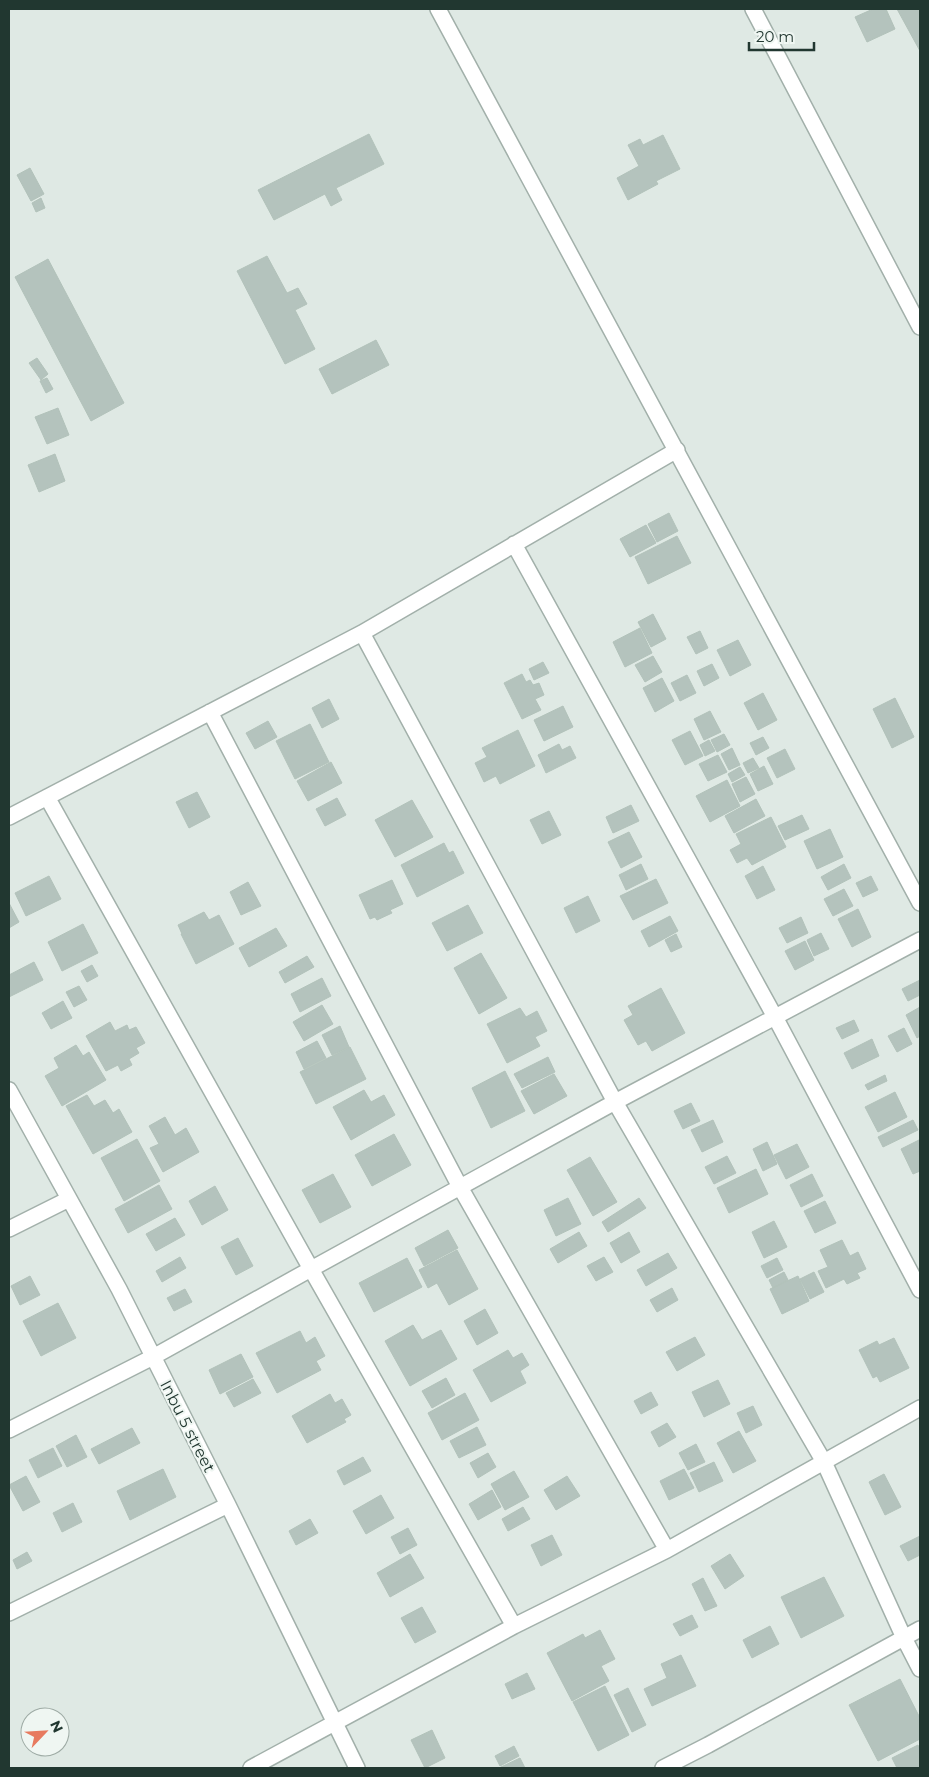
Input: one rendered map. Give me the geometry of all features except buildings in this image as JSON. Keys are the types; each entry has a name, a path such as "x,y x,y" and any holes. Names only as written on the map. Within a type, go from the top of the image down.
{"street":[{"path":"438,9 920,903"},
{"path":"752,9 920,327"},
{"path":"9,817 362,632 677,450"},
{"path":"514,544 775,1017 920,1290"},
{"path":"362,632 615,1102 824,1462 920,1669"},
{"path":"210,712 460,1186 667,1550"},
{"path":"47,797 514,1626"},
{"path":"9,1430 153,1357 460,1186 920,940"},
{"name":"Inbu 5 street","path":"9,1090 119,1289 228,1505 356,1768"},
{"path":"9,1229 69,1199"},
{"path":"251,1768 514,1626 667,1550 920,1408"},
{"path":"9,1613 228,1505"},
{"path":"663,1768 920,1629"}]}
